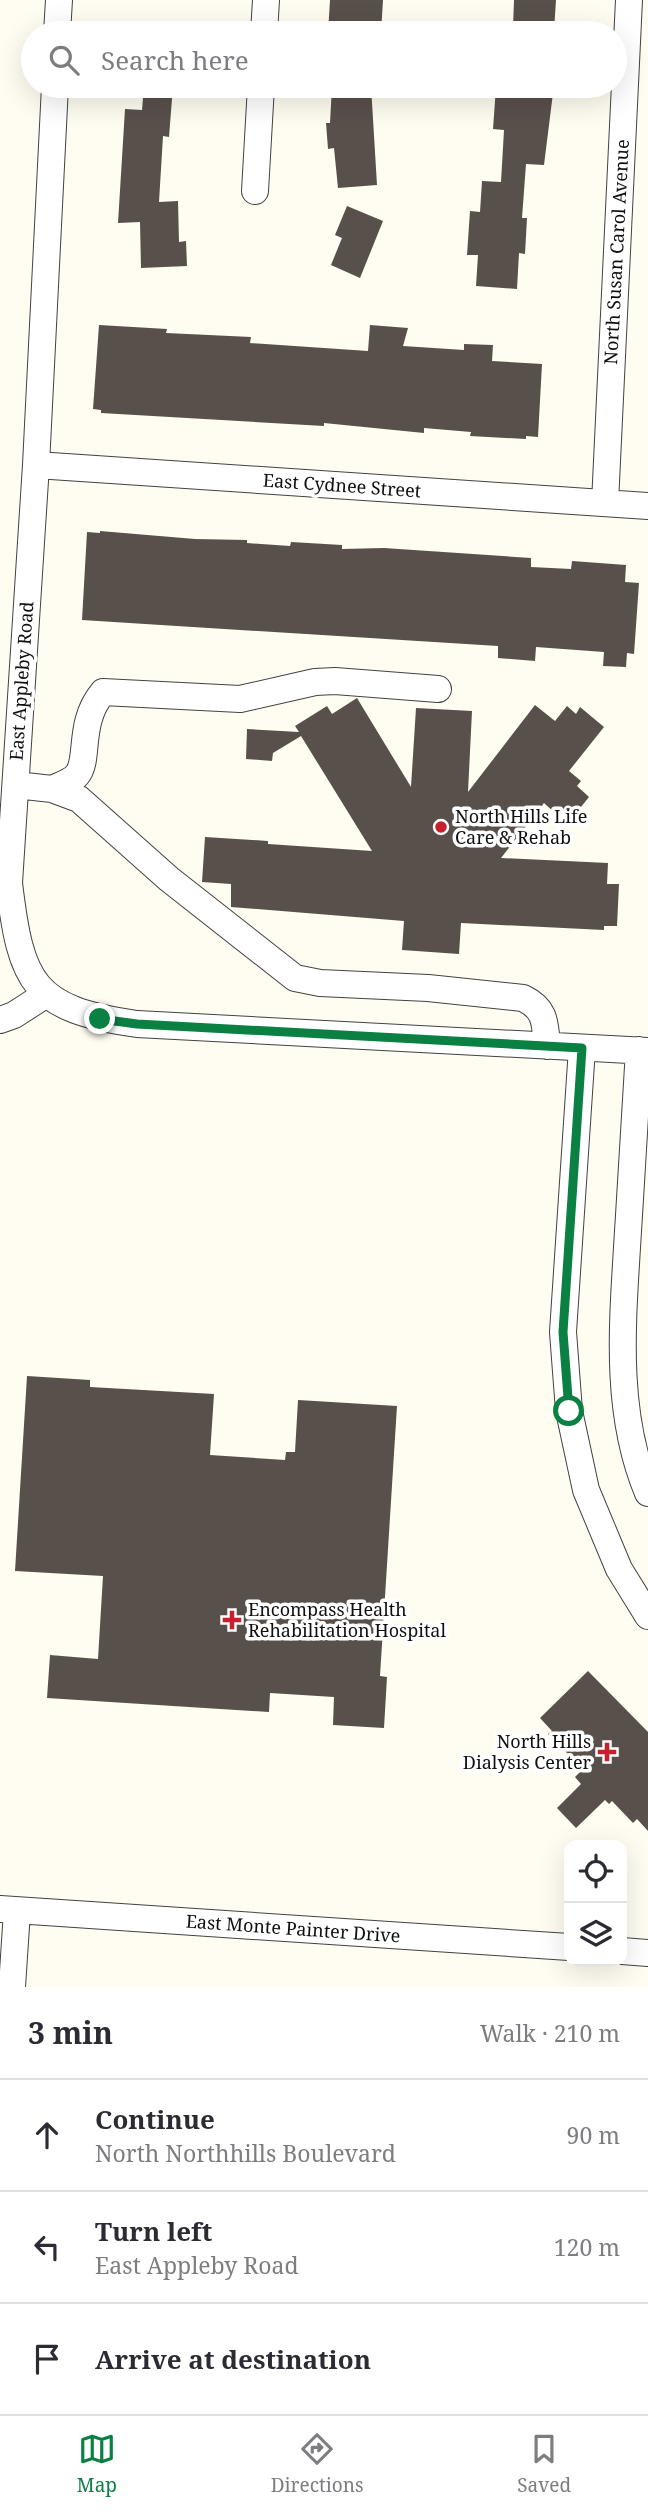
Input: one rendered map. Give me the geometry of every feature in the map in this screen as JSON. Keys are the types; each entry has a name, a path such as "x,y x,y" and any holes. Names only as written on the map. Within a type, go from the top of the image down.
{"street":[{"path":"58,21 59,0"},
{"path":"265,21 266,0"},
{"name":"North Susan Carol Avenue","path":"627,42 629,0"},
{"name":"East Appleby Road","path":"45,995 29,973 14,925 9,883 36,465 54,98"},
{"path":"255,191 260,98"},
{"name":"North Susan Carol Avenue","path":"605,503 624,98"},
{"name":"East Cydnee Street","path":"36,465 648,506"},
{"path":"52,789 71,780 82,767 88,714 103,692 240,699 315,682 335,681 438,689"},
{"path":"16,785 69,793 89,806 169,879 295,978 320,983 428,988 523,998 536,1004 545,1016 547,1046"},
{"path":"0,1020 14,1015 45,995 70,1010 137,1024 582,1048 646,1049 638,1224 621,1337 625,1385 640,1474 648,1493"},
{"path":"582,1048 563,1332 569,1411 586,1490 619,1569 648,1615"},
{"path":"8,1910 12,1987"},
{"name":"East Monte Painter Drive","path":"8,1910 564,1947"},
{"path":"627,1951 648,1952"}],"building":[{"path":"330,0 383,0 382,21 329,21"},
{"path":"514,0 556,0 555,21 513,21"},
{"path":"143,98 172,98 169,137 163,136 159,202 178,201 179,242 186,241 187,266 141,268 140,222 118,223 125,109 142,110"},
{"path":"331,98 372,98 377,185 338,188 334,148 328,149 326,123 330,123"},
{"path":"495,98 552,98 544,165 526,164 522,218 527,218 525,254 519,253 517,289 476,286 478,255 467,255 470,211 480,212 482,181 501,182 504,130 493,129"},
{"path":"347,206 383,221 360,278 331,265 342,238 335,235"},
{"path":"99,325 167,329 166,333 251,337 250,343 368,351 370,325 408,328 403,346 464,350 464,344 493,345 492,361 542,364 538,437 526,436 526,439 470,436 471,432 424,428 424,433 324,423 324,426 101,413 101,410 93,409"},
{"path":"87,532 195,539 247,540 247,543 290,546 291,542 342,545 342,549 384,548 531,558 531,567 571,569 572,561 626,565 625,582 639,583 634,654 627,653 626,667 603,666 604,652 536,647 535,661 498,658 498,646 82,620"},
{"name":"North Hills Life Care & Rehab","path":"357,698 411,787 416,708 472,711 468,792 535,705 555,721 567,706 576,714 580,707 604,727 569,771 581,781 577,786 589,797 573,817 561,807 556,814 544,803 501,858 608,863 607,884 619,884 617,926 604,926 604,930 461,923 459,954 402,950 404,921 231,907 231,884 202,882 205,837 372,851 301,736 273,753 272,761 246,759 247,729 299,732 295,726 327,706 332,714"},
{"path":"27,1376 90,1380 90,1387 214,1394 210,1455 285,1460 286,1452 295,1452 298,1400 397,1406 380,1676 387,1677 384,1728 333,1725 334,1697 270,1693 269,1712 47,1698 50,1655 98,1659 103,1576 15,1571"},
{"name":"North Hills Dialysis Center","path":"588,1671 648,1732 648,1831 637,1819 633,1823 612,1801 609,1804 605,1800 576,1828 557,1808 581,1784 575,1777 583,1769 548,1734 552,1731 540,1718"}],"place":[{"name":"North Hills Life Care & Rehab","path":"441,827"},
{"name":"Encompass Health Rehabilitation Hospital","path":"232,1620"},
{"name":"North Hills Dialysis Center","path":"607,1752"}],"route":[{"path":"100,1019 137,1024 582,1048 563,1332 569,1411"}]}
